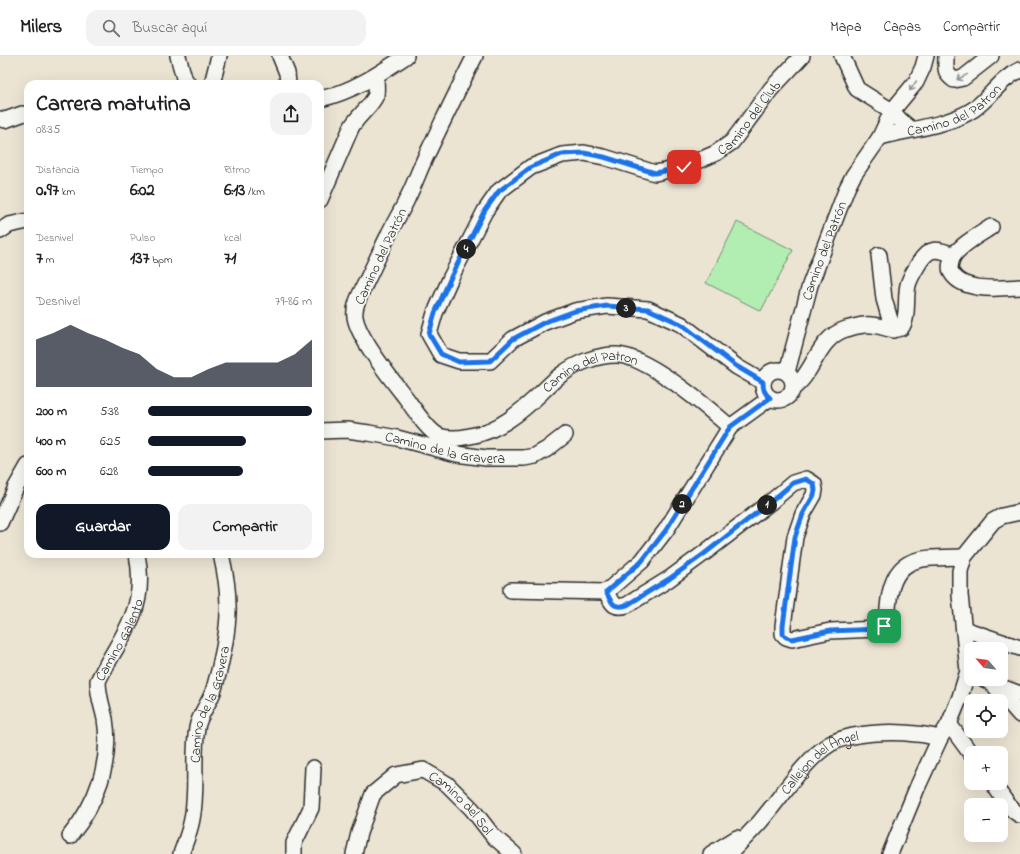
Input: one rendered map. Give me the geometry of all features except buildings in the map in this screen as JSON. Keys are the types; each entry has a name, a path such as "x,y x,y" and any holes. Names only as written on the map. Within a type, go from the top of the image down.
{"street":[{"path":"178,56 185,80"},
{"path":"213,80 219,56"},
{"path":"280,56 288,73 288,80"},
{"path":"324,98 345,91 376,76 406,56"},
{"name":"Camino del Patrón","path":"446,438 438,435 431,429 398,388 362,337 355,318 355,311 387,237 408,197 474,56"},
{"name":"Camino del Club","path":"763,382 736,366 681,324 648,309 607,306 575,311 545,322 513,339 490,361 459,362 441,354 429,334 435,313 451,277 485,210 499,191 531,167 562,154 584,153 604,157 655,173 684,167 716,153 732,142 771,89 802,56"},
{"path":"842,56 857,89 892,111 911,129"},
{"name":"Camino del Patrón","path":"787,372 810,285 847,188 853,176 880,137 892,111 916,82 926,56"},
{"path":"946,56 946,68 948,75 954,80 963,78 991,56"},
{"name":"Camino del Patron","path":"880,137 939,124 972,110 988,98 1003,80 1020,70"},
{"path":"324,191 351,128 356,119 371,103 376,94 376,76"},
{"path":"0,119 5,120 22,114"},
{"path":"0,231 9,225 24,221"},
{"path":"991,227 975,237 953,255 950,269 956,279 961,283 972,286 992,288 1020,287"},
{"path":"793,388 791,376 787,372 780,369 772,370 766,375 763,382 765,394 770,398 780,400 784,399 806,376 818,352 832,336 845,330 870,325 892,330 901,328 905,321 908,286 911,277 925,254 933,250 944,251 953,255"},
{"path":"879,255 884,299 892,330"},
{"name":"Camino del Patron","path":"446,438 469,437 482,434 516,415 561,374 585,361 604,356 618,355 631,358 671,380 701,402 730,427"},
{"path":"511,590 606,592 642,561 666,530 730,427 770,398"},
{"name":"Camino de la Gravera","path":"324,431 347,430 369,433 397,438 457,454 486,458 524,458 536,456 565,435"},
{"path":"429,447 446,438"},
{"path":"0,523 24,473"},
{"path":"606,592 613,605 619,607 627,605 669,579 698,558 793,483 806,479 814,484 815,490 814,495 803,514 795,537 783,626 783,634 786,637 796,639 830,631 879,629 884,626 887,620 889,597 895,577 903,566 916,560 930,557 964,556"},
{"path":"966,642 960,596 960,571 964,556 993,521 1002,516 1020,512"},
{"name":"Camino Galento","path":"70,836 82,822 97,793 104,770 106,743 105,720 98,692 98,680 133,615 140,590 137,558"},
{"name":"Camino de la Gravera","path":"181,854 192,819 195,772 194,750 198,723 212,696 215,686 228,621 228,606 222,558"},
{"path":"964,629 1020,648"},
{"path":"890,854 917,788 940,738 949,724 964,686"},
{"path":"994,686 1020,715"},
{"path":"1001,686 1020,694"},
{"path":"949,724 965,746"},
{"name":"Callejon del Ángel","path":"729,854 758,824 808,763 829,745 842,738 891,733 917,734 940,738"},
{"path":"294,854 294,843 311,808 312,768"},
{"name":"Camino del Sol","path":"354,854 359,833 373,794 396,775 423,770 447,784 472,809 493,836 514,854"},
{"path":"998,790 1010,807 1020,815"},
{"path":"712,854 758,824"}],"green space":[{"path":"737,222 793,250 761,311 706,283"}],"route":[{"path":"684,167 655,173 604,157 584,153 562,154 531,167 499,191 485,210 451,277 435,313 429,334 441,354 459,362 490,361 513,339 545,322 575,311 607,306 648,309 681,324 736,366 763,382 765,394 770,398 730,427 666,530 642,561 606,592 613,605 619,607 627,605 669,579 704,554 793,483 801,479 806,479 810,480 814,484 815,490 814,495 803,514 795,537 783,634 786,637 796,639 830,631 879,629 884,626"}]}
